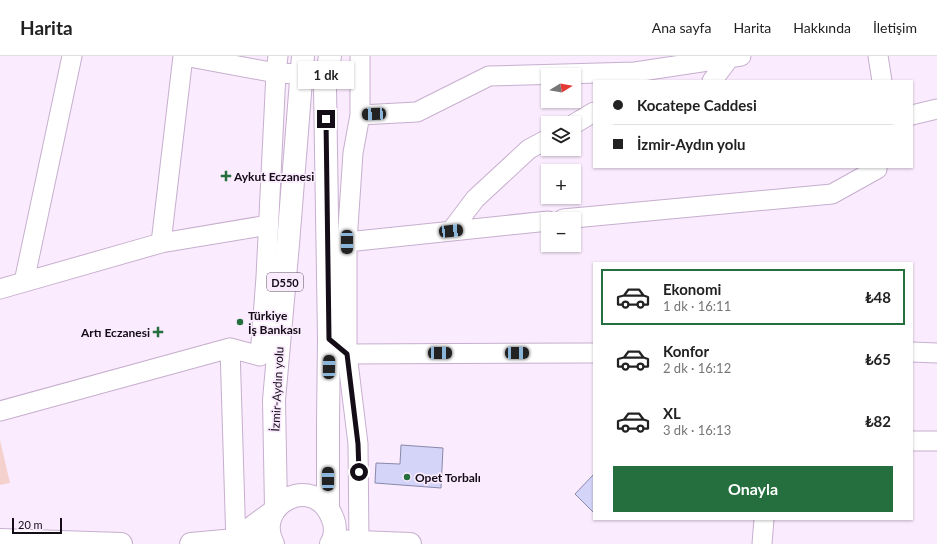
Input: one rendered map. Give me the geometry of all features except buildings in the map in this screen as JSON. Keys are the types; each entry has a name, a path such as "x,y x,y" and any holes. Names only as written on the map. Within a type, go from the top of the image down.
{"main road":[{"path":"330,56 326,88 329,339 328,508 335,524 332,543 410,544"},
{"name":"İzmir-Aydın yolu","path":"273,544 269,530 270,521 274,510 274,400 302,65"},
{"path":"236,542 287,498 302,495 317,498 328,508"},
{"path":"0,540 39,543 121,544"},
{"path":"191,544 236,542 257,544"}],"street":[{"path":"24,282 72,56"},
{"path":"161,243 184,56 302,65"},
{"path":"360,56 360,115 353,153 347,242 347,354 358,444 360,543"},
{"path":"360,115 417,112 489,76 635,72 734,56"},
{"path":"713,80 734,56"},
{"path":"878,56 882,80"},
{"path":"0,411 230,348 260,356 266,277 277,64"},
{"path":"913,114 937,109"},
{"path":"581,120 593,113"},
{"path":"451,231 475,199 529,149 541,142"},
{"path":"581,217 832,194 876,168"},
{"path":"347,242 541,222"},
{"path":"0,289 161,243 268,225"},
{"path":"329,339 347,354 593,353"},
{"path":"230,348 236,542"},
{"path":"913,352 937,353"},
{"path":"913,441 937,441"},
{"path":"762,544 764,520"}],"shaded area":[{"path":"0,440 10,483 0,485"}],"place":[{"name":"Aykut Eczanesi","path":"226,176"},
{"name":"Türkiye İş Bankası","path":"240,322"},
{"name":"Artı Eczanesi","path":"158,332"},
{"name":"Opet Torbalı","path":"407,477"}],"route":[{"path":"326,119 329,339 347,354 358,444 359,472"}]}
